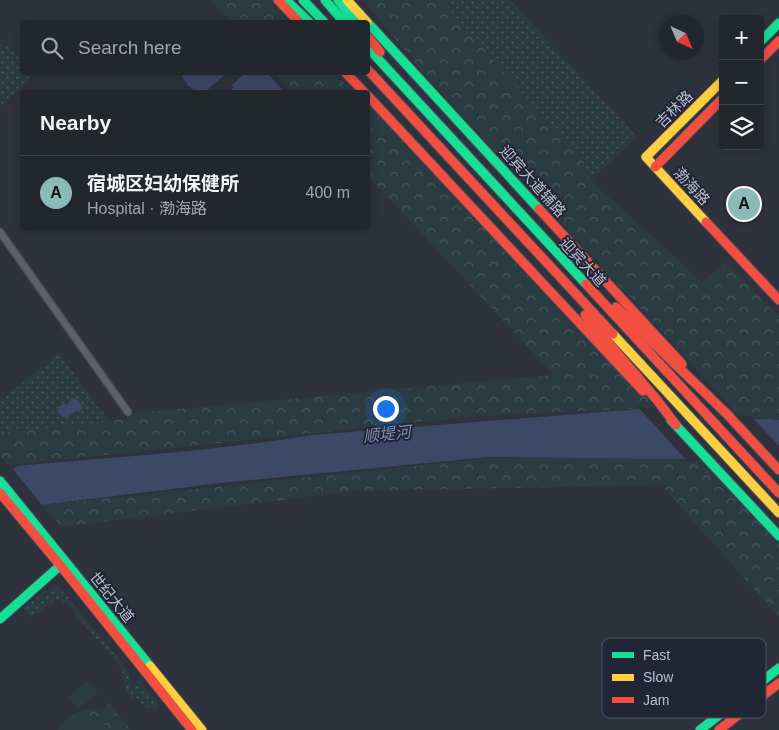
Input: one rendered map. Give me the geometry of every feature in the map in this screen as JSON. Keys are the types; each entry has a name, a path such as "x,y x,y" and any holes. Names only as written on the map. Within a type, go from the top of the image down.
{"main road":[{"path":"278,0 297,20"},
{"path":"286,0 307,20"},
{"path":"304,0 322,20"},
{"path":"324,0 342,20"},
{"path":"338,0 353,20"},
{"name":"迎宾大道辅路","path":"347,0 365,20"},
{"path":"764,38 779,23"},
{"name":"迎宾大道辅路","path":"370,25 779,470"},
{"path":"370,39 458,138 476,166"},
{"path":"764,56 779,41"},
{"name":"迎宾大道","path":"370,50 779,493"},
{"name":"迎宾大道","path":"370,72 779,513"},
{"path":"349,75 362,90"},
{"path":"363,75 423,140 448,158"},
{"name":"吉林路","path":"646,157 719,84"},
{"path":"370,98 657,403"},
{"name":"吉林路","path":"655,166 719,102"},
{"name":"渤海路","path":"646,157 779,300"},
{"path":"488,178 535,220 612,304 730,417"},
{"path":"547,263 580,310 657,403 779,536"},
{"name":"世纪大道","path":"0,481 19,510 202,730"},
{"name":"世纪大道","path":"0,493 19,510"},
{"path":"0,619 63,563"},
{"name":"世纪大道","path":"63,563 192,730"},
{"path":"766,678 779,668"},
{"path":"766,693 779,683"},
{"path":"700,730 715,718"},
{"path":"719,730 734,718"}],"street":[{"path":"0,232 128,412"}],"green space":[{"path":"210,0 270,0 287,20 228,20"},
{"path":"363,0 441,0 584,163 579,168 609,198 702,283 726,262 779,317 779,459 425,75"},
{"path":"441,0 510,0 637,137 590,180 579,168 583,163"},
{"path":"0,43 7,46 20,59 20,75 34,75 0,107"},
{"path":"276,75 335,75 352,90 290,90"},
{"path":"370,107 437,168 655,402 655,408 477,416 9,465 0,456 0,433 126,419 134,413 554,375 370,178"},
{"path":"59,353 110,422 0,433 0,401"},
{"path":"704,454 779,534 779,617 661,485 354,491 62,527 42,505 482,459"},
{"path":"54,587 59,588 66,595 129,672 135,702 127,692 121,668 68,605 59,600 54,601 31,618 23,608 45,591"},
{"path":"138,679 159,705 156,708 148,708 137,699 134,687"},
{"path":"88,680 98,693 78,709 68,697"},
{"path":"109,703 131,730 59,730 66,720 76,713 88,709 100,710"},
{"path":"84,720 98,721 105,724 110,730 70,730"}],"water":[{"path":"225,75 207,90 194,90 182,76"},
{"path":"243,75 269,75 282,90 230,90 233,88 232,85"},
{"path":"72,398 76,398 79,401 82,409 63,417 58,412 59,407 63,403 67,405"},
{"name":"顺堤河","path":"640,409 656,416 779,420 779,460 489,457 221,483 0,510 13,469 17,466 202,449 313,435"}],"pier":[{"path":"637,406 656,413 751,416 779,446 779,462 687,461"},
{"path":"11,467 42,505 0,510 0,469"}],"traffic: fast":[{"path":"286,0 307,20"},
{"path":"303,0 322,20"},
{"path":"325,0 342,20"},
{"path":"338,0 353,20"},
{"path":"764,38 779,23"},
{"path":"370,25 539,209"},
{"path":"370,50 586,284"},
{"path":"671,420 779,536"},
{"path":"0,481 150,666"},
{"path":"0,619 63,563"},
{"path":"766,678 779,668"},
{"path":"700,730 715,718"}],"traffic: slow":[{"path":"347,0 365,20"},
{"path":"706,222 646,157 719,84"},
{"path":"613,334 779,513"},
{"path":"150,666 202,730"}],"traffic: jam":[{"path":"278,0 297,20"},
{"path":"370,40 380,52"},
{"path":"764,56 779,41"},
{"path":"370,72 613,334"},
{"path":"348,75 362,90"},
{"path":"370,98 643,391"},
{"path":"655,167 719,102"},
{"path":"539,209 682,364"},
{"path":"706,222 779,300"},
{"path":"586,284 779,493"},
{"path":"616,307 730,417"},
{"path":"585,315 676,425"},
{"path":"725,412 779,470"},
{"path":"0,493 192,730"},
{"path":"766,693 779,683"},
{"path":"719,730 734,718"}],"place":[{"name":"宿城区妇幼保健所","path":"744,204"}]}
